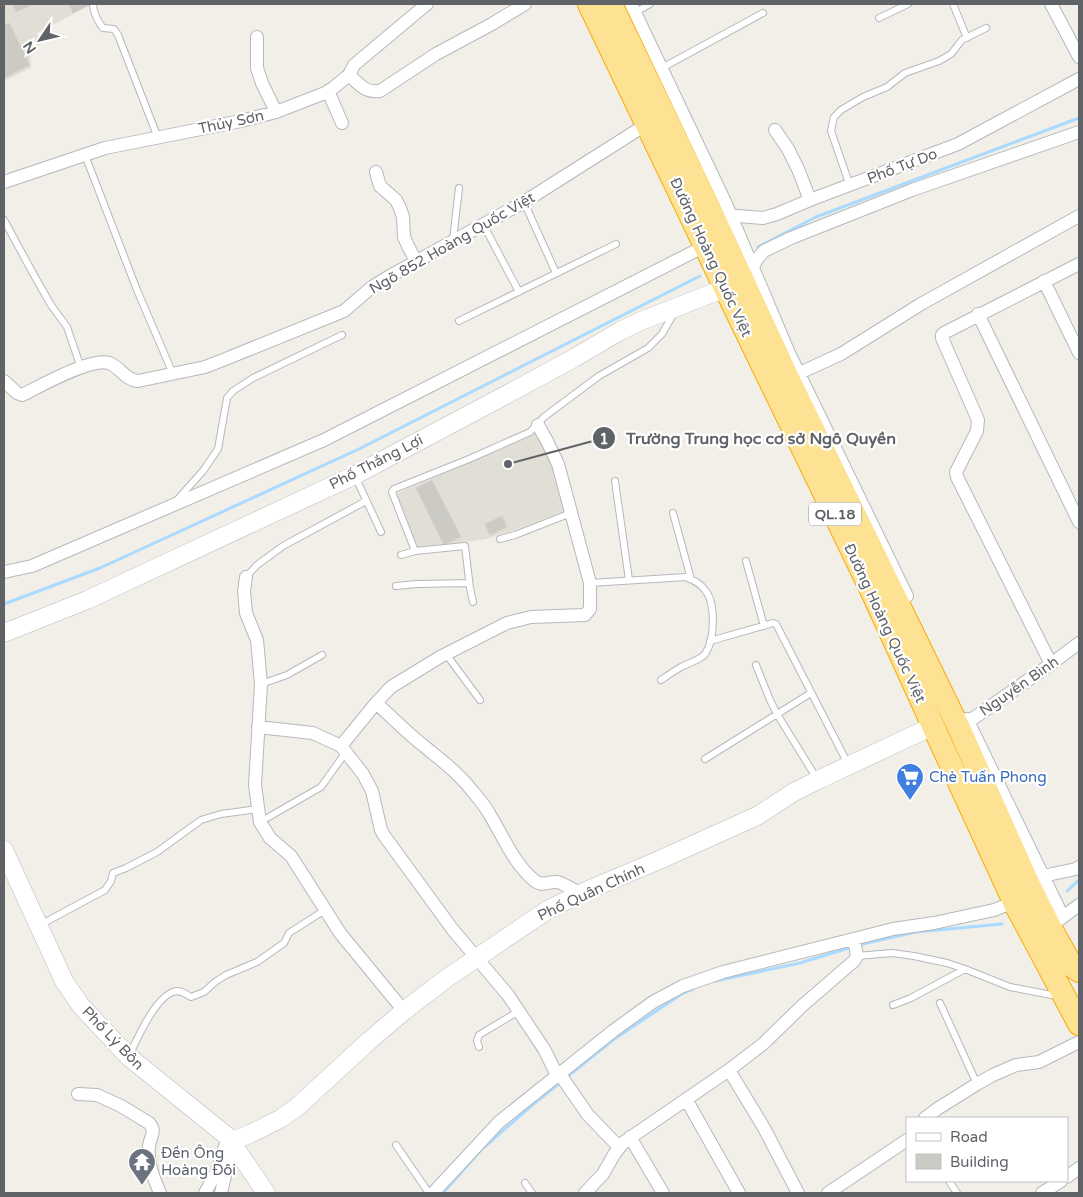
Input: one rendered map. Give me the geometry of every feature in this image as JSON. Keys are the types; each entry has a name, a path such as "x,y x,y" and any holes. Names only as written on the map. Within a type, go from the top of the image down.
{"highway":[{"name":"Đường Hoàng Quốc Việt","path":"589,4 705,246 740,279 794,376 1056,922 1072,966 1079,971"},
{"name":"Đường Hoàng Quốc Việt","path":"624,10 723,218 740,279 873,594 1014,902 1079,1024"}],"street":[{"name":"Thủy Sơn","path":"4,182 105,148 242,121 276,112 328,91 349,75 354,65 427,4"},
{"path":"349,75 367,90 373,92 380,91 436,54 525,4"},
{"path":"1051,4 1079,57"},
{"path":"257,36 258,68 262,82 276,112"},
{"name":"Phố Tự Do","path":"723,218 763,218 777,214 958,144 1079,79"},
{"path":"328,91 342,123"},
{"name":"Ngõ 852 Hoàng Quốc Việt","path":"4,381 22,395 74,370 102,361 110,364 134,381 138,381 205,367 224,360 340,313 388,276 524,202 647,124"},
{"path":"775,130 788,149 798,169 810,200"},
{"path":"740,279 764,252 791,238 912,190 1079,132"},
{"path":"376,172 380,186 396,200 400,208 403,217 404,237 416,261"},
{"path":"794,376 841,354 921,304 1079,216"},
{"path":"4,572 32,566 324,440 705,246"},
{"path":"1051,664 957,477 956,472 977,431 978,420 942,335 944,332 978,314 1079,264"},
{"name":"Phố Thắng Lợi","path":"4,634 87,600 355,475 574,358 620,331 740,279"},
{"path":"1044,281 1079,353"},
{"path":"978,314 1079,522"},
{"path":"344,748 376,703 391,687 446,654 507,622 531,617 585,615 590,609 590,583 558,464 538,425"},
{"path":"246,577 244,591 246,612 257,640 262,684 255,785 260,822 270,838 291,856 340,933 404,1011"},
{"name":"Nguyễn Bình","path":"963,725 1079,643"},
{"path":"376,703 423,746 440,758 474,792 490,814 509,851 535,881 541,884 560,883 581,894"},
{"name":"Phố Quân Chính","path":"230,1139 250,1134 280,1119 296,1108 404,1011 446,978 548,909 757,816 794,792 933,726"},
{"path":"258,727 313,733 344,748 363,774 372,791 380,830 453,930 508,995 588,1115 619,1147"},
{"name":"Phố Lý Bôn","path":"4,850 70,992 142,1069 230,1139 266,1193"},
{"path":"1036,880 1079,867"},
{"path":"431,1193 499,1122 561,1077 613,1031 653,1002 683,986 723,972 856,946 893,929 934,923 994,910 1014,902"},
{"path":"1056,922 1079,905"},
{"path":"585,1193 603,1174 619,1147 630,1137 729,1070 763,1044 803,1005 854,961 856,946"},
{"path":"926,1117 977,1084 1016,1065 1040,1062 1079,1042"},
{"path":"729,1070 764,1128 798,1193"},
{"path":"78,1094 97,1095 121,1106 149,1123 153,1131 149,1146 150,1161 160,1193"},
{"path":"686,1099 739,1193"},
{"path":"630,1137 663,1193"},
{"path":"205,1193 230,1139"},
{"path":"221,1193 230,1139"},
{"path":"828,1193 906,1141"},
{"path":"1068,1175 1079,1168"},
{"path":"1042,1193 1059,1182"}],"lane":[{"path":"93,4 98,23 102,28 114,29 118,35 158,138"},
{"path":"624,10 650,4"},
{"path":"879,18 908,4"},
{"path":"953,4 967,38"},
{"path":"654,72 762,13"},
{"path":"850,186 831,131 834,117 841,110 863,97 887,87 905,73 939,61 951,54 962,40 986,28"},
{"path":"85,155 137,290 173,374"},
{"path":"453,241 459,188"},
{"path":"524,202 556,273"},
{"path":"4,220 34,277 67,327 81,368"},
{"path":"483,224 519,292"},
{"path":"459,322 616,244"},
{"path":"414,551 392,492 394,489 530,432 544,417 600,376 648,348 662,334 677,307"},
{"path":"171,507 203,471 218,449 227,398 233,391 253,378 342,335"},
{"path":"355,475 381,532"},
{"path":"615,481 629,580"},
{"path":"246,577 257,564 283,546 366,501"},
{"path":"500,538 515,535 571,513"},
{"path":"673,513 690,579"},
{"path":"401,555 414,551 465,546 473,602"},
{"path":"746,561 764,626"},
{"path":"590,583 686,577 697,582 705,589 709,596 712,611 712,630 704,656 681,667 662,680"},
{"path":"396,586 469,584"},
{"path":"710,641 773,623 776,624 848,765"},
{"path":"446,654 480,700"},
{"path":"262,684 287,675 322,655"},
{"path":"756,665 777,714 818,780"},
{"path":"705,759 811,692"},
{"path":"260,822 321,787 344,748"},
{"path":"38,926 105,890 111,881 113,873 157,852 202,820 221,814 258,809"},
{"path":"129,1057 141,1030 156,1007 166,996 179,991 191,997 204,992 226,975 257,962 284,943 289,933 325,910"},
{"path":"856,946 947,963 965,968 1010,987 1064,997"},
{"path":"893,1005 911,998 965,968"},
{"path":"940,1003 977,1084"},
{"path":"480,1047 477,1040 479,1035 519,1011"},
{"path":"396,1145 431,1193"},
{"path":"950,1182 957,1193"},
{"path":"525,1183 532,1193"}],"shaded area":[{"path":"4,4 92,4 37,33 42,43 30,51 31,68 4,81"},
{"path":"537,433 541,435 566,510 515,530 485,539 417,549 397,495 400,492"}],"building":[{"path":"12,4 33,4 16,12"},
{"path":"69,4 91,4 73,13"},
{"path":"9,23 30,65 4,78 4,26"},
{"path":"432,480 461,537 444,545 416,488"},
{"path":"502,516 507,527 490,535 485,524"}],"waterway":[{"path":"758,247 816,217 1079,118"},
{"path":"4,604 100,568 359,449 700,276"},
{"path":"1067,891 1079,880"},
{"path":"858,945 916,932 1002,924"},
{"path":"715,981 800,963 852,947"},
{"path":"567,1077 613,1040 683,993 693,989"},
{"path":"443,1193 482,1149 562,1081"}],"place":[{"name":"Trường Trung học cơ sở Ngô Quyền","path":"508,464"},
{"name":"Chè Tuấn Phong","path":"910,801"},
{"name":"Đền Ông Hoàng Đôi","path":"142,1186"}]}
